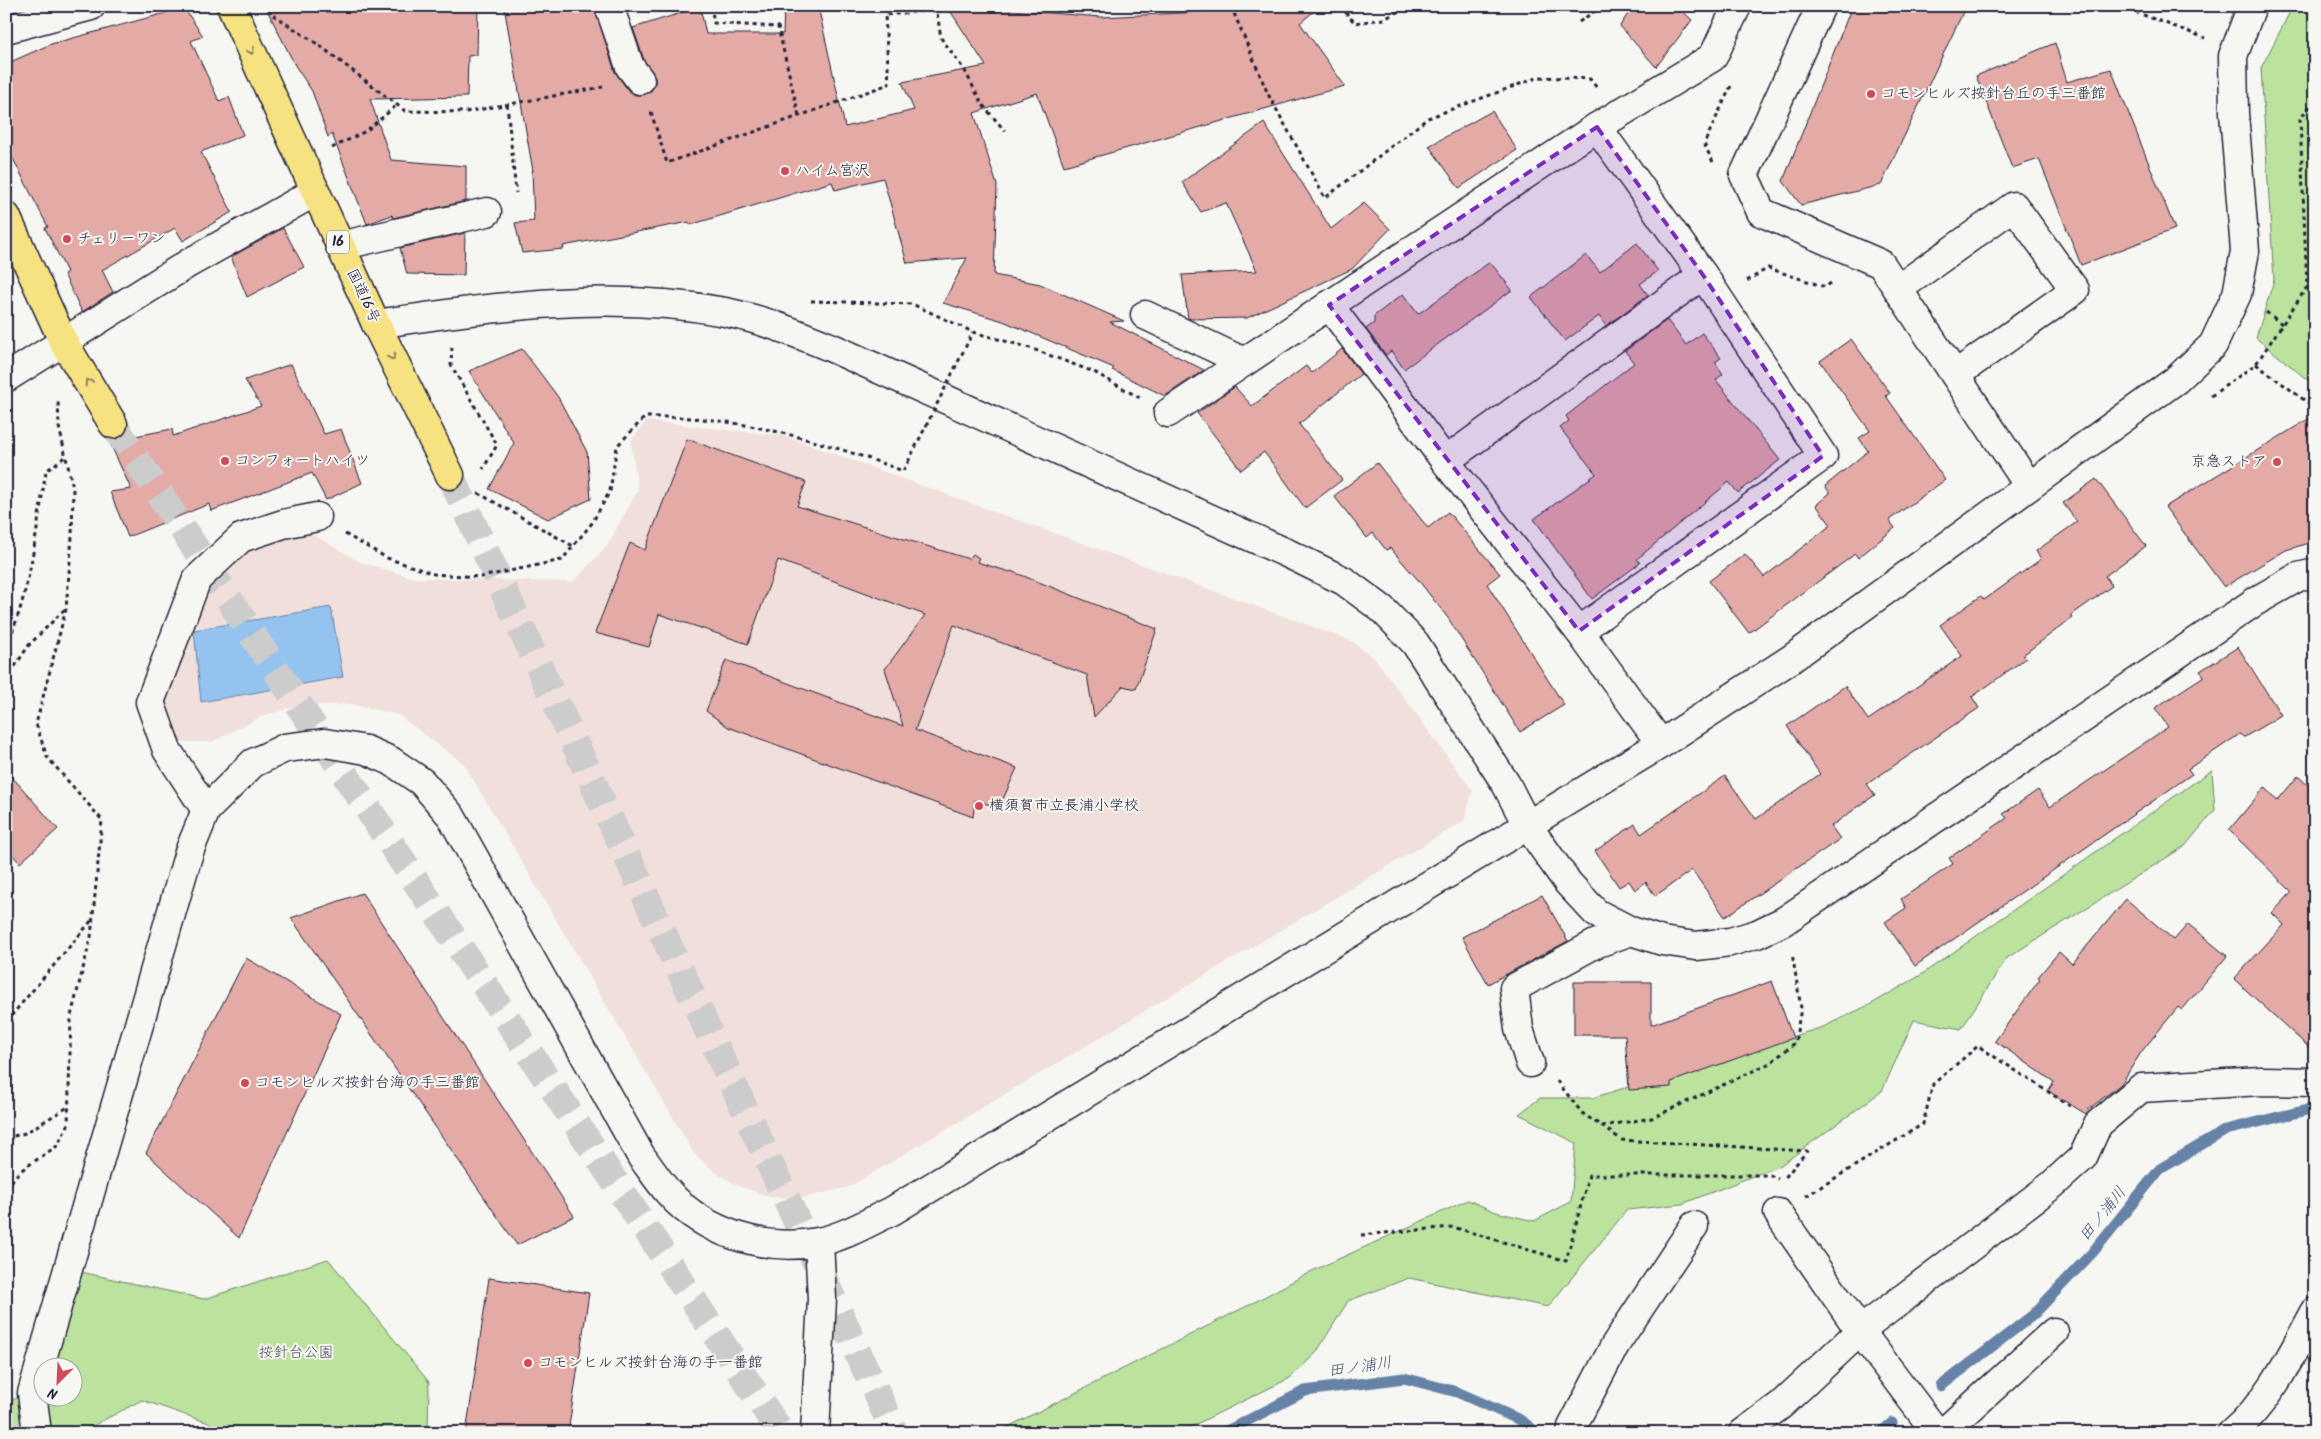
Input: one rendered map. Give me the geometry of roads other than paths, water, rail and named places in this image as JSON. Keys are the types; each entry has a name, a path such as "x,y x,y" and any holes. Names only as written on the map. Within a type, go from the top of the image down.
{"highway":[{"name":"国道16号","path":"231,6 376,324 460,482"},
{"path":"6,216 63,341 114,424"}],"street":[{"path":"6,29 91,6"},
{"path":"609,6 630,67 640,80"},
{"path":"1168,413 1608,121 1713,57 1737,6"},
{"path":"1820,6 1744,175 1761,212 1881,264 2029,486"},
{"path":"37,1433 34,1386 172,905 189,852 206,810 253,763 285,748 325,743 366,750 391,761 422,782 451,816 641,1156 669,1194 694,1214 727,1232 759,1242 788,1245 819,1242 857,1228 892,1211 1661,744 1791,659 2176,380 2213,345 2237,294 2245,251 2234,113 2233,56 2252,6"},
{"path":"1579,632 1823,456 1703,275 1608,121"},
{"path":"6,378 189,263 315,192"},
{"path":"1898,289 2014,206 2075,290 1955,375"},
{"path":"340,246 487,212"},
{"path":"1445,461 1703,275"},
{"path":"376,324 453,314 605,300 669,304 726,312 782,328 884,371 1291,555 1344,582 1382,609 1415,643 1506,784 1527,825 1568,883 1596,913 1631,932 1662,941 1696,946 1730,942 1758,934 1784,921 2256,601 2298,577 2315,573"},
{"path":"1329,306 1445,461 1579,632 1661,744"},
{"path":"1145,314 1244,362"},
{"path":"206,810 167,750 150,702 197,579 240,538 283,524 317,517"},
{"path":"1530,1063 1519,1029 1514,988 1595,944 1631,932"},
{"path":"1743,1433 1781,1405 1860,1331 2052,1186 2083,1157 2098,1124 2141,1088 2261,1081 2315,1082"},
{"path":"1785,1209 1860,1331 1937,1433"},
{"path":"1572,1433 1572,1427 1615,1345 1694,1226"},
{"path":"815,1433 822,1299 819,1242"},
{"path":"2232,1433 2245,1422 2281,1374 2315,1312"},
{"path":"1943,1433 2054,1332"}],"water":[{"path":"331,607 343,677 201,702 194,630"}],"waterway":[{"name":"田ノ浦川","path":"1941,1386 2033,1315 2092,1253 2160,1169 2226,1130 2315,1108"},
{"name":"田ノ浦川","path":"1223,1433 1305,1391 1404,1378 1457,1392 1520,1420 1531,1428"},
{"name":"田ノ浦川","path":"1880,1433 1892,1423"}],"tunnel":[{"path":"113,424 781,1433"},
{"path":"450,475 895,1433"}],"place":[{"name":"コモンヒルズ按針台丘の手三番館","path":"1871,94"},
{"name":"ハイム宮沢","path":"785,171"},
{"name":"チェリーワン","path":"67,239"},
{"name":"コンフォートハイツ","path":"225,461"},
{"name":"京急ストア","path":"2277,462"},
{"name":"横須賀市立長浦小学校","path":"979,806"},
{"name":"コモンヒルズ按針台海の手三番館","path":"245,1083"},
{"name":"コモンヒルズ按針台海の手一番館","path":"528,1363"}],"park label":[{"name":"按針台公園","path":"296,1353"}]}
